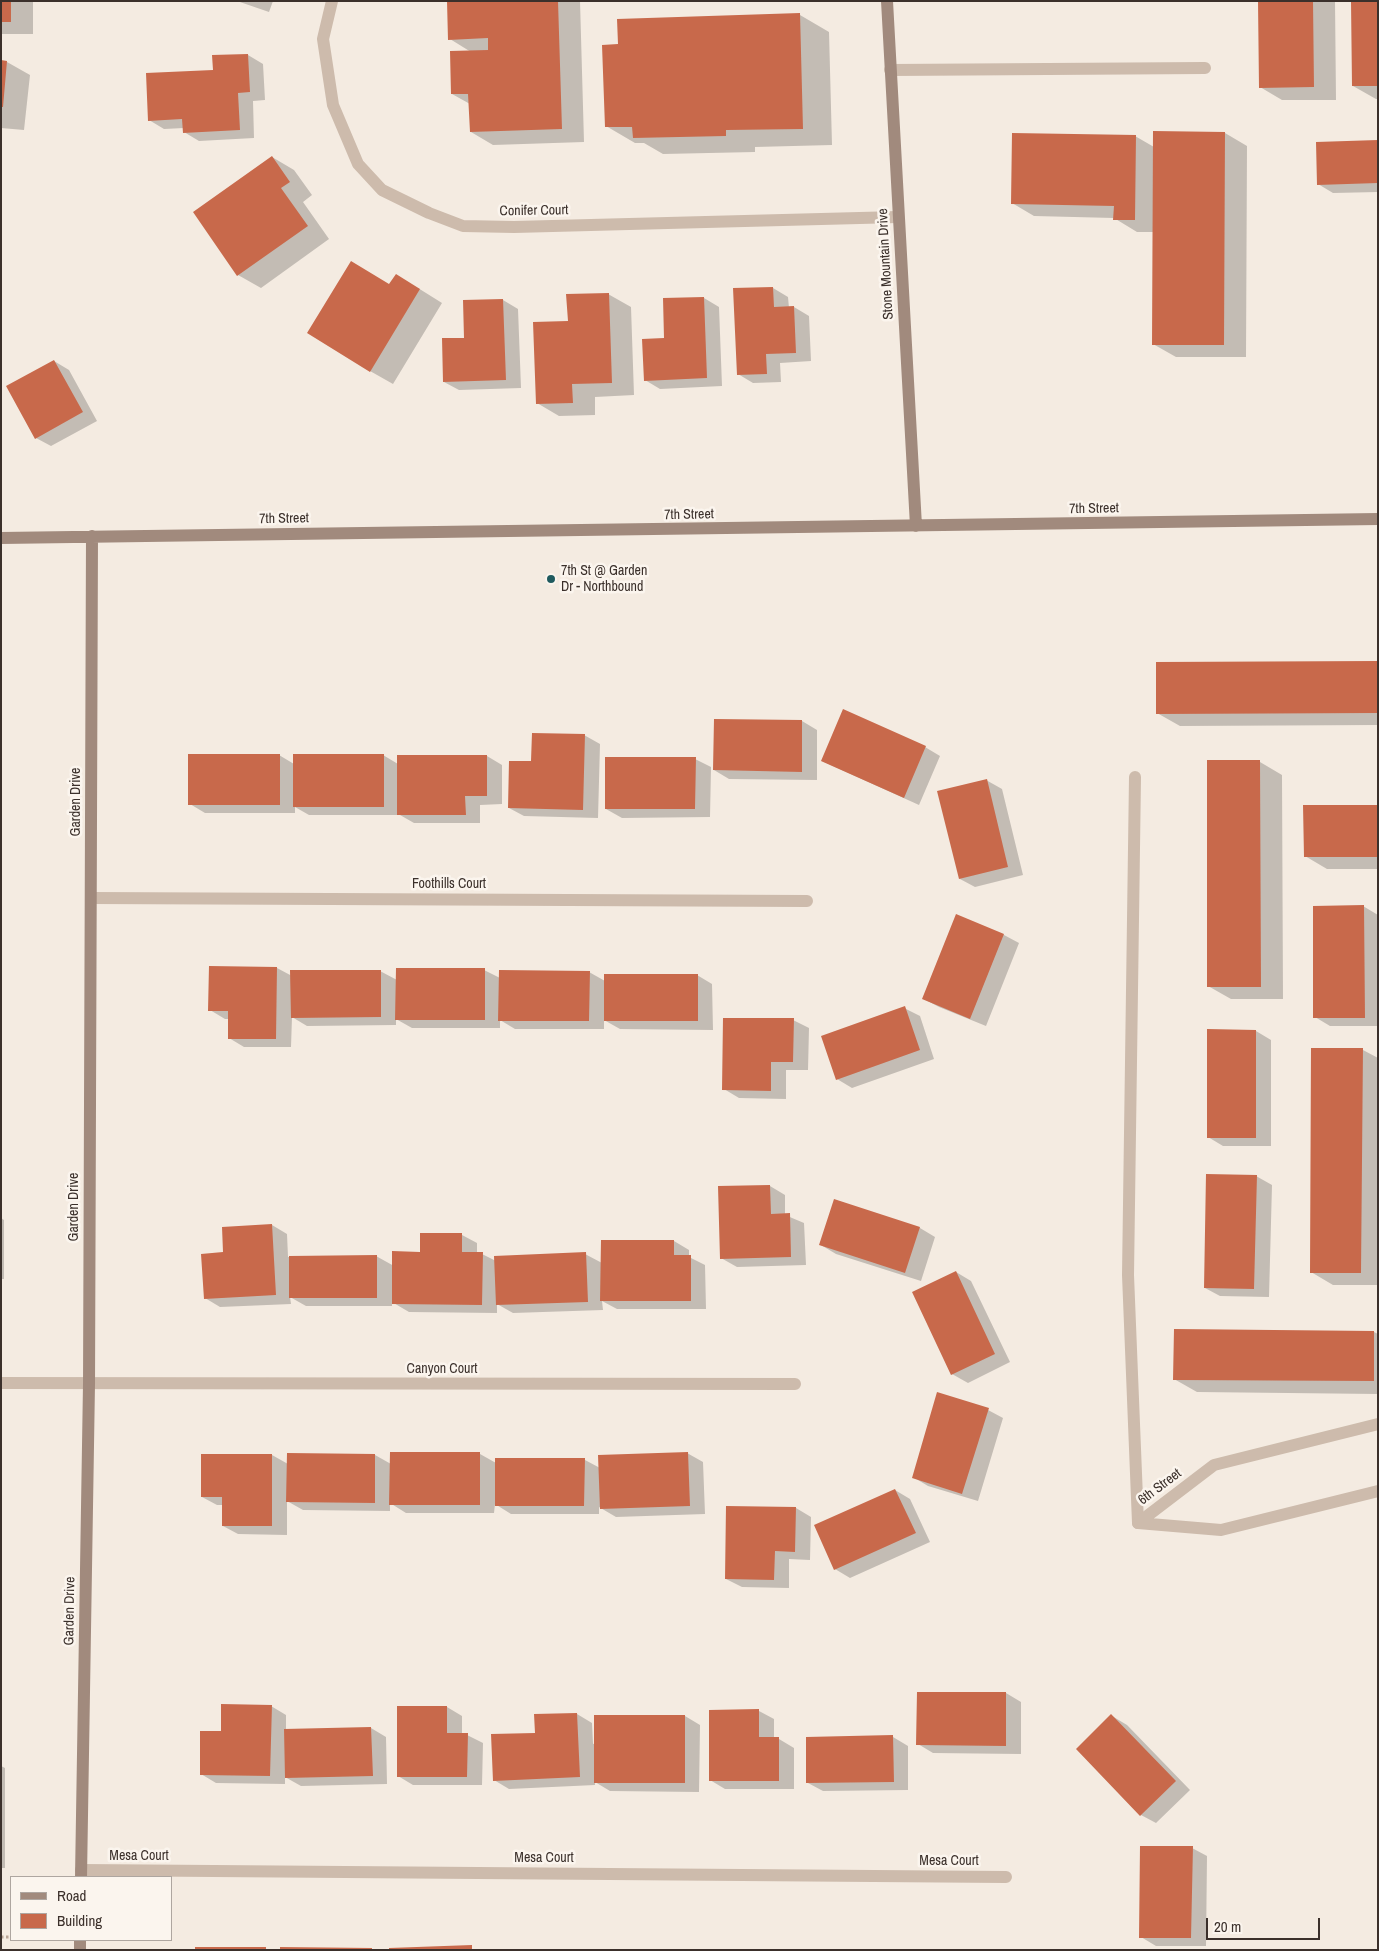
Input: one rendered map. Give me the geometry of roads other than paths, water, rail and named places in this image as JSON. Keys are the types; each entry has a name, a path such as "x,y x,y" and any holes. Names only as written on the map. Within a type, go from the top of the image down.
{"street":[{"name":"Conifer Court","path":"332,1 323,39 333,104 358,164 382,190 446,220 463,226 514,227 898,217"},
{"name":"Stone Mountain Drive","path":"887,1 916,526"},
{"path":"890,70 1204,68"},
{"name":"7th Street","path":"1,538 1378,519"},
{"name":"Garden Drive","path":"81,1874 89,1384 92,536"},
{"path":"1136,777 1128,1275 1138,1523"},
{"name":"Foothills Court","path":"91,898 808,901"},
{"name":"Canyon Court","path":"1,1383 795,1384"},
{"name":"6th Street","path":"1138,1523 1214,1465 1378,1424"},
{"name":"6th Street","path":"1138,1523 1221,1530 1378,1491"},
{"name":"Mesa Court","path":"81,1874 1006,1877"}],"place":[{"name":"7th St @ Garden Dr - Northbound","path":"551,579"}]}
